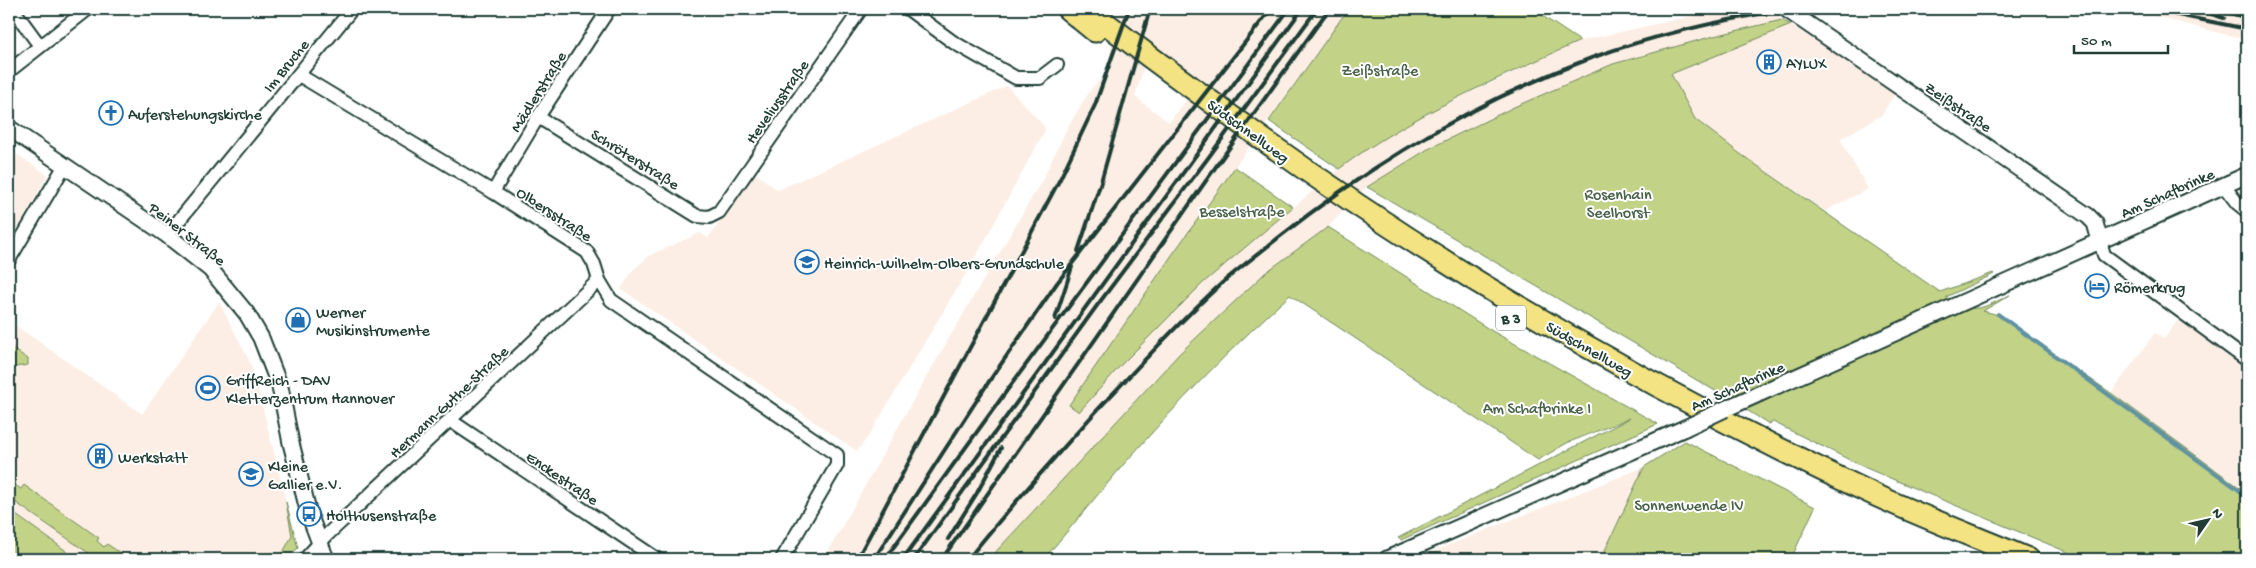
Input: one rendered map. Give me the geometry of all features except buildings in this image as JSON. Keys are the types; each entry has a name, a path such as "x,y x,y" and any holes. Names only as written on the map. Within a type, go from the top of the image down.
{"highway":[{"name":"Südschnellweg","path":"1068,9 1106,40 1253,149 1400,250 1477,298 1585,361 1729,439 1867,504 1995,559"},
{"name":"Südschnellweg","path":"1088,9 1253,133 1329,187 1406,238 1574,340 1657,386 1872,494 2028,559"}],"street":[{"path":"13,9 40,46"},
{"path":"9,71 88,9"},
{"name":"Im Bruche","path":"166,235 352,9"},
{"name":"Mädlerstraße","path":"494,192 538,117 609,9"},
{"name":"Heveliusstraße","path":"719,212 861,9"},
{"path":"908,9 953,42 1016,78 1040,78 1057,65"},
{"name":"Zeißstraße","path":"1786,9 2088,216 2095,223 2100,241"},
{"name":"Olbersstraße","path":"299,75 494,192 588,252 599,280 612,300 834,452 838,459 837,465 782,559"},
{"name":"Schröterstraße","path":"538,117 697,216 709,217 719,212"},
{"name":"Peiner Straße","path":"9,128 166,235 210,269 247,314 261,338 280,387 291,443 319,545 326,559"},
{"path":"9,260 64,165"},
{"name":"Am Schafbrinke","path":"1387,559 1685,428 2247,175"},
{"path":"2224,186 2237,204 2247,211"},
{"path":"2100,241 2104,255 2247,360"},
{"name":"Hermann-Guthe-Straße","path":"319,545 599,280"},
{"name":"Enckestraße","path":"451,421 657,559"},
{"path":"305,559 319,545"}],"shaded area":[{"path":"1121,9 1348,9 1172,255 1070,405 1079,412 1122,364 1203,283 1339,169 1371,145 1412,120 1580,41 1701,14 1735,9 1765,9 1782,20 1714,36 1613,64 1514,107 1428,149 1367,187 1328,227 1265,273 1179,354 989,559 824,559 924,381 1044,177 1067,128 1091,89 1105,75","holes":["1150,45 1197,87 1169,122 1135,97"]},
{"path":"2091,9 2241,9 2247,11 2247,40 2154,16"},
{"path":"1791,25 1895,93 1882,115 1840,139 1868,189 1825,211 1739,153 1695,119 1670,74"},
{"name":"Heinrich-Wilhelm-Olbers-Grundschule","path":"1007,86 1043,125 1045,130 978,253 870,434 857,451 621,289 634,269 650,255 700,233 708,238 755,173 778,190"},
{"path":"9,149 48,175 9,244"},
{"path":"219,302 250,362 298,548 285,559 9,559 9,321 142,414"},
{"path":"2178,320 2247,370 2247,493 2111,393 2155,333 2164,339"},
{"path":"1644,467 1601,559 1414,559"}],"green space":[{"name":"Zeißstraße","path":"1348,9 1532,9 1580,41 1425,114 1367,149 1339,169 1269,121"},
{"name":"Rosenhain Seelhorst","path":"1782,20 1791,25 1671,74 1695,119 1739,153 1940,292 1993,273 1946,297 1964,307 1978,308 2010,295 1983,311 1995,314 2111,393 2247,493 2247,559 2084,559 1866,468 1773,422 1769,424 1724,396 1715,400 1717,392 1367,187 1428,149 1514,107 1613,64 1714,36"},
{"name":"Besselstraße","path":"1235,167 1293,207 1203,283 1122,364 1079,412 1069,405"},
{"name":"Am Schafbrinke I","path":"1328,227 1492,331 1658,424 1401,540 1398,538 1630,418 1567,443 1538,460 1290,295 1236,346 1167,417 1123,465 1044,559 989,559 1179,354 1265,273"},
{"path":"9,346 28,359 28,365 9,368"},
{"name":"Sonnenwende IV","path":"1685,441 1815,507 1791,559 1601,559 1644,467"},
{"path":"9,475 15,479 12,483 21,489 24,485 99,538 97,541 104,547 107,544 129,559 97,559 9,498"},
{"path":"286,502 298,548 286,559 281,556 292,536"},
{"path":"9,510 65,550 69,559 13,559 9,557"}],"waterway":[{"path":"1998,314 2247,496"}],"railway":[{"path":"857,559 1060,179 1095,105 1129,9"},
{"path":"1078,251 1100,185 1150,9"},
{"path":"874,559 988,383 1057,283 1271,9"},
{"path":"885,559 1008,389 1289,9"},
{"path":"903,559 1302,9"},
{"path":"914,559 1096,307 1317,9"},
{"path":"942,559 1217,165 1329,9"},
{"path":"968,559 1091,417 1188,315 1236,271 1314,210 1390,158 1510,92 1594,57 1665,35 1714,23 1787,9"},
{"path":"2148,9 2247,29"},
{"path":"2196,9 2224,18"},
{"path":"2217,9 2247,18"},
{"path":"1055,319 1072,267"},
{"path":"948,539 977,493 1001,448"}],"place":[{"name":"AYLUX","path":"1769,62"},
{"name":"Auferstehungskirche","path":"111,113"},
{"name":"Heinrich-Wilhelm-Olbers-Grundschule","path":"807,262"},
{"name":"Römerkrug","path":"2097,286"},
{"name":"Werner Musikinstrumente","path":"298,320"},
{"name":"GriffReich - DAV Kletterzentrum Hannover","path":"208,388"},
{"name":"Werkstatt","path":"100,456"},
{"name":"Kleine Gallier e.V.","path":"251,474"},
{"name":"Holthusenstraße","path":"309,514"}]}
